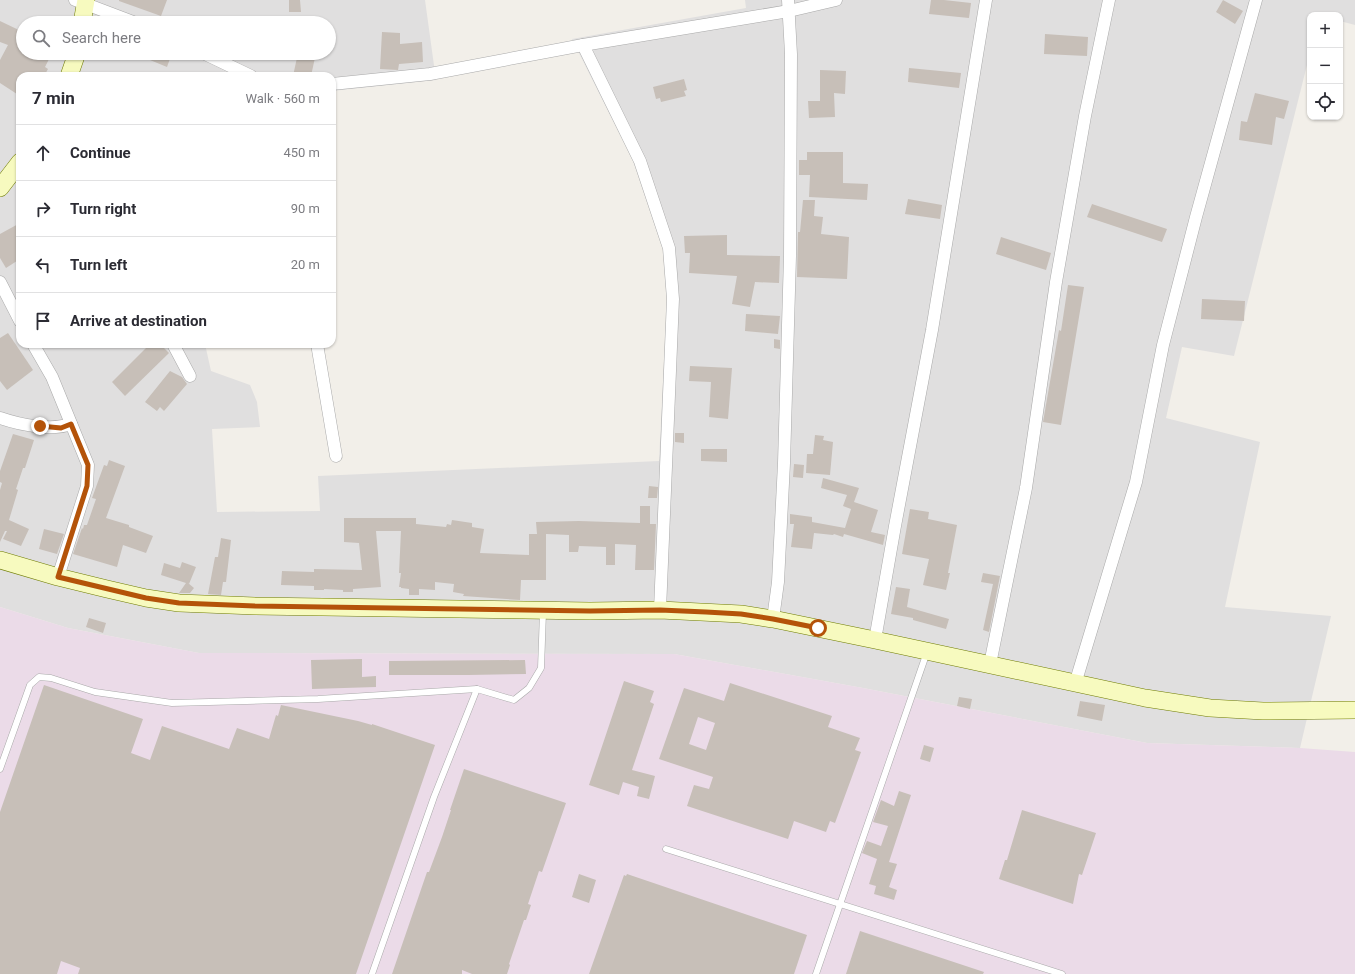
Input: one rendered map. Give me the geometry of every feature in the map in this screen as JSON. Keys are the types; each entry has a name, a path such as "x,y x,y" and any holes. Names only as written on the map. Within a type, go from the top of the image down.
{"street":[{"path":"336,84 430,74 789,5 836,0"},
{"path":"875,640 932,330 986,0"},
{"path":"990,664 1026,488 1056,282 1085,116 1109,0"},
{"path":"1075,684 1136,482 1163,345 1196,216 1256,0"},
{"path":"82,16 82,1 119,16"},
{"path":"773,619 778,582 784,463 789,288 791,54 789,5"},
{"path":"583,45 640,161 669,248 673,299 660,610"},
{"path":"70,72 75,60"},
{"path":"218,60 243,72"},
{"path":"0,186 16,167"},
{"path":"0,282 16,313"},
{"path":"35,348 52,377 88,465 87,486 58,577"},
{"path":"175,348 190,376"},
{"path":"318,348 336,456"},
{"path":"0,418 7,421 61,428 71,424"},
{"path":"0,560 58,577 146,598 179,603 255,606 590,611 660,610 741,614 875,640 1145,698 1210,708 1263,711 1355,710"}],"lane":[{"path":"0,769 30,685 39,677 51,678 96,692 172,703 318,699 477,689 514,700 529,688 541,668 543,610"},
{"path":"816,974 927,652"},
{"path":"372,974 434,797 477,689"},
{"path":"666,849 1062,974"}],"shaded area":[{"path":"0,0 425,0 436,80 336,91 336,72 16,72 16,348 206,348 211,371 250,385 257,402 260,427 212,429 217,512 320,511 318,476 659,461 667,301 663,250 633,161 572,39 746,8 745,0 1355,0 1355,25 1343,22 1343,12 1307,12 1307,65 1234,356 1182,347 1166,418 1260,442 1225,607 1331,616 1300,748 1147,743 863,688 674,654 199,653 68,628 0,607"},
{"path":"0,607 68,628 199,653 674,654 863,688 1147,743 1300,748 1355,752 1355,974 0,974"}],"building":[{"path":"119,0 167,0 161,16"},
{"path":"289,0 300,0 301,12 289,12"},
{"path":"931,0 971,3 969,18 929,14"},
{"path":"1223,0 1243,11 1235,24 1216,12"},
{"path":"0,21 16,29 16,60 48,60 45,67 48,69 46,72 16,72 16,93 0,83 0,60 8,45 0,42"},
{"path":"382,32 400,33 400,44 422,42 423,62 399,64 398,70 380,69"},
{"path":"1045,34 1088,37 1087,56 1044,54"},
{"path":"150,60 170,60 167,67"},
{"path":"296,60 314,60 312,72 294,72"},
{"path":"909,68 961,73 959,88 908,82"},
{"path":"820,70 846,71 845,94 834,93 835,117 809,118 808,101 820,101"},
{"path":"684,79 687,90 684,91 686,96 661,102 660,98 656,99 653,87"},
{"path":"1255,93 1289,101 1284,119 1276,117 1272,145 1239,140 1241,121 1247,122"},
{"path":"807,152 843,152 843,183 868,184 867,200 809,197 810,175 799,175 799,160 807,160"},
{"path":"908,199 942,205 940,219 905,214"},
{"path":"803,200 815,200 814,216 823,217 821,234 849,237 847,279 797,277 798,232 800,232"},
{"path":"1092,204 1167,229 1162,242 1087,217"},
{"path":"16,225 16,262 6,268 0,258 0,234"},
{"path":"727,235 727,255 780,256 779,283 755,282 750,307 732,304 737,276 689,273 690,253 685,253 684,236"},
{"path":"1001,237 1051,253 1046,270 996,254"},
{"path":"1068,285 1084,287 1061,425 1043,422 1059,330 1061,331"},
{"path":"1202,299 1245,301 1244,321 1201,319"},
{"path":"746,314 780,316 778,334 745,331"},
{"path":"8,333 16,345 16,348 18,348 33,370 7,390 0,381 0,338"},
{"path":"774,339 780,340 780,349 774,348"},
{"path":"146,348 164,348 169,353 125,396 112,382"},
{"path":"690,366 732,368 728,419 709,417 711,382 689,381"},
{"path":"170,371 182,377 187,384 164,411 160,407 157,411 145,402"},
{"path":"675,433 684,433 684,443 675,442"},
{"path":"13,434 34,440 25,468 23,468 16,489 18,490 9,520 29,529 21,546 3,539 7,531 5,531 0,542 0,490 2,483 0,482 0,471"},
{"path":"815,435 824,436 823,440 833,442 830,475 806,473 807,454 813,454"},
{"path":"701,449 727,449 727,462 701,461"},
{"path":"109,460 125,466 106,518 129,525 129,527 153,536 146,553 123,545 117,567 73,554 82,528 83,529 84,525 87,525 96,499 92,498 104,465 107,466"},
{"path":"794,464 804,465 803,478 793,477"},
{"path":"823,478 859,488 854,502 878,510 871,532 885,535 883,545 844,534 843,537 834,534 814,533 812,549 791,547 794,524 790,524 790,514 812,517 812,522 845,528 851,509 843,506 847,495 821,488"},
{"path":"649,486 658,487 657,498 648,498"},
{"path":"640,506 650,506 650,524 656,524 654,570 635,570 636,545 615,544 615,565 606,565 606,547 579,546 578,552 569,552 569,535 546,534 546,580 521,580 520,600 463,596 464,594 453,592 454,584 435,582 435,590 419,589 419,595 409,595 409,589 399,587 401,573 399,573 401,531 376,531 381,587 353,589 353,592 343,592 343,590 314,590 314,586 281,585 282,571 314,572 314,569 362,570 359,543 344,542 344,518 416,518 416,524 446,527 447,524 451,525 452,520 472,523 472,527 484,529 480,553 529,555 529,534 537,534 536,522 579,521 640,523"},
{"path":"910,509 929,512 928,519 957,525 946,590 923,585 929,559 902,554"},
{"path":"44,529 64,534 57,554 39,549"},
{"path":"221,538 231,540 226,582 223,582 221,595 208,594 215,557 218,557"},
{"path":"182,562 196,567 189,584 194,588 190,593 179,593 186,583 161,575 164,563 180,568"},
{"path":"983,573 1000,576 989,632 983,630 993,584 981,582"},
{"path":"896,587 910,589 907,607 949,619 946,629 913,620 913,618 891,614"},
{"path":"89,618 106,623 103,633 86,627"},
{"path":"362,659 362,677 376,676 376,687 312,689 311,660"},
{"path":"525,660 526,674 389,675 389,661"},
{"path":"624,681 654,691 650,702 654,704 632,770 655,776 649,799 637,796 639,787 623,782 619,795 589,785"},
{"path":"730,683 832,716 828,727 860,738 855,750 861,752 835,823 830,821 826,832 794,821 788,839 687,806 694,785 709,789 713,777 659,759 684,688 724,701","holes":["698,717 715,723 706,750 689,744"]},
{"path":"44,685 143,719 131,753 150,760 162,726 229,749 237,728 269,739 276,715 278,716 281,705 372,724 435,745 356,974 78,974 80,968 61,961 57,974 0,974 0,812"},
{"path":"959,697 972,699 970,709 957,706"},
{"path":"1080,701 1105,705 1102,721 1077,716"},
{"path":"924,745 934,748 930,762 920,759"},
{"path":"464,769 566,803 542,872 539,871 528,904 531,905 526,920 524,920 507,974 472,974 462,970 462,974 392,974 427,872 429,872 442,837"},
{"path":"899,791 911,795 889,862 897,864 889,887 897,890 894,900 874,894 876,886 869,884 877,859 862,853 867,841 881,846 888,826 873,822 881,800 894,806"},
{"path":"1022,810 1096,833 1082,875 1079,874 1073,904 999,879 1005,860 1007,860"},
{"path":"579,874 596,880 589,903 572,897"},
{"path":"627,874 807,935 794,974 589,974 624,875 626,876"},
{"path":"860,931 984,972 983,974 846,974"}],"route":[{"path":"40,426 61,428 71,424 88,465 87,486 58,577 146,598 179,603 255,606 590,611 660,610 741,614 818,628"}]}
